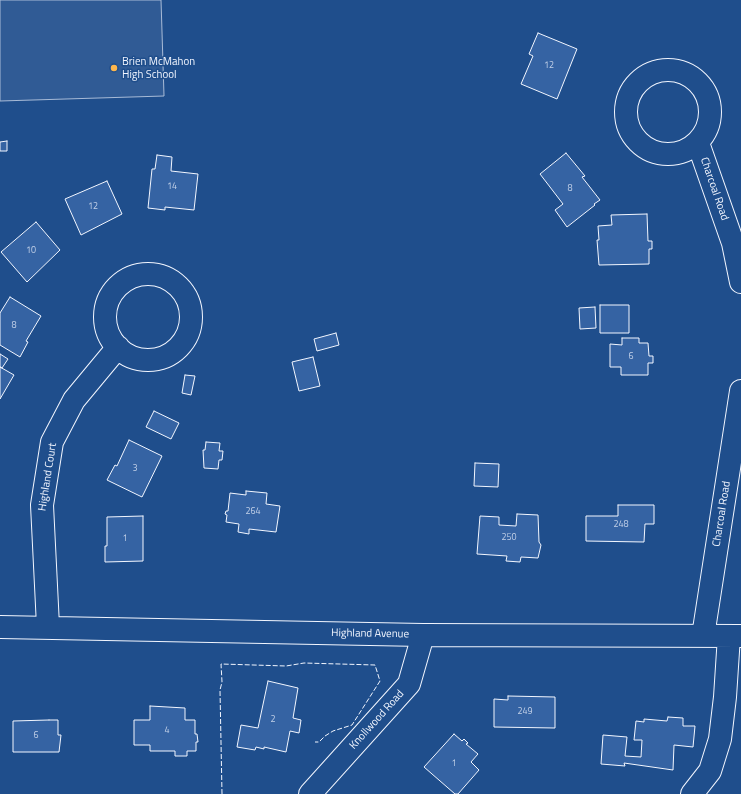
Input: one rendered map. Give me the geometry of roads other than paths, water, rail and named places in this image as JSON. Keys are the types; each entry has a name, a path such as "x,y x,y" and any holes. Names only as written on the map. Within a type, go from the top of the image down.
{"street":[{"name":"Charcoal Road","path":"698,143 733,243 741,282"},
{"name":"Highland Court","path":"48,626 42,505 52,442 74,400 118,348"},
{"name":"Charcoal Road","path":"703,636 741,391"},
{"name":"Highland Avenue","path":"0,627 48,626 423,635 735,636"},
{"name":"Knollwood Road","path":"310,794 409,684 423,635"},
{"path":"692,794 710,771 720,740 735,636"}],"place":[{"name":"Brien McMahon High School","path":"114,68"}]}
